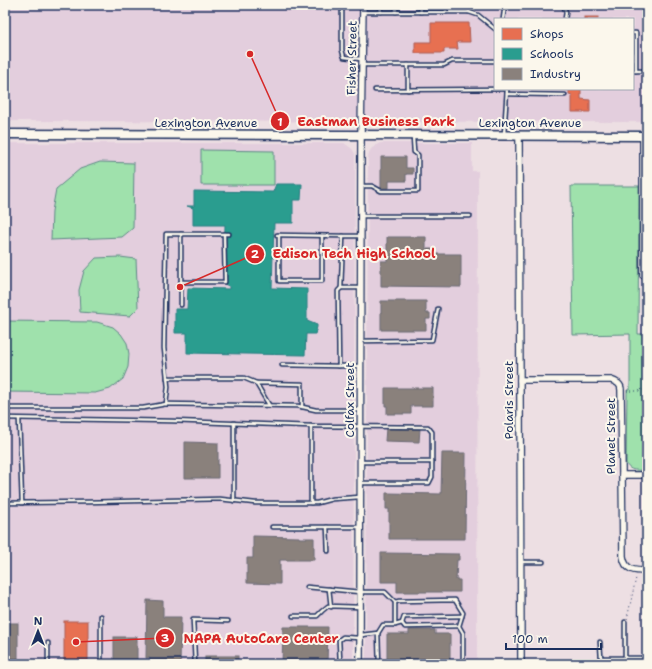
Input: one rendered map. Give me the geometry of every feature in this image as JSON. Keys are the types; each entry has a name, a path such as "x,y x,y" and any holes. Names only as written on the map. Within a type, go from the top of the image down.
{"main road":[{"name":"Lexington Avenue","path":"5,134 645,136"}],"street":[{"name":"Fisher Street","path":"361,135 363,5"},
{"name":"Colfax Street","path":"360,664 361,135"},
{"name":"Polaris Street","path":"519,135 521,664"},
{"path":"645,136 643,275 647,275"},
{"name":"Planet Street","path":"520,380 611,380 620,385 622,556 626,565 633,570 647,571"},
{"path":"622,475 647,475"}],"lane":[{"path":"342,5 342,50 344,57 363,62 408,65 444,65 452,61 494,61"},
{"path":"380,5 381,12"},
{"path":"396,5 396,12"},
{"path":"420,5 421,12"},
{"path":"446,5 446,12"},
{"path":"469,5 469,12"},
{"path":"503,18 505,5"},
{"path":"563,5 566,12 565,18"},
{"path":"363,12 469,12 478,15 494,28"},
{"path":"634,33 636,33 634,71 647,71"},
{"path":"408,65 408,90"},
{"path":"375,90 494,89"},
{"path":"504,135 508,90"},
{"path":"507,94 565,95"},
{"path":"361,186 372,186 381,191 418,190 418,156 414,152 413,135"},
{"path":"361,216 470,216"},
{"path":"166,404 168,387 164,348 166,234 229,234"},
{"path":"181,234 181,305"},
{"path":"181,282 225,282 224,234"},
{"path":"322,236 322,281 279,281 278,235 361,236"},
{"path":"339,366 338,292 341,288 343,236"},
{"path":"341,288 361,288"},
{"path":"361,341 432,340 438,309"},
{"path":"282,365 361,366"},
{"path":"167,378 244,378 256,383 302,384 302,407"},
{"path":"256,383 269,405"},
{"path":"5,408 143,408 166,404 269,405 298,406 316,410 361,410"},
{"path":"5,418 311,426 428,427 432,432 432,477 429,483 360,483"},
{"path":"19,418 22,503"},
{"path":"234,423 234,501"},
{"path":"311,426 311,503"},
{"path":"360,462 432,462"},
{"path":"5,503 220,499 255,504 311,503 332,499 360,497"},
{"path":"272,527 360,527"},
{"path":"327,527 328,551"},
{"path":"520,562 543,562"},
{"path":"307,587 360,592 385,592 395,602 395,626"},
{"path":"329,589 330,606"},
{"path":"395,602 455,600 463,613 459,626 463,633 463,664"},
{"path":"293,616 318,616 328,606 360,608"},
{"path":"101,616 101,664"},
{"path":"379,664 378,633 383,625 395,626 402,623 404,617 462,616"},
{"path":"195,664 193,620 228,621"},
{"path":"625,622 625,658"},
{"path":"402,623 405,627 459,626"},
{"path":"340,661 339,640 343,637 360,637 378,633"},
{"path":"600,642 600,658 643,658 643,664"},
{"path":"48,644 48,664"}],"path":[{"path":"626,391 639,391 647,389"},
{"path":"625,622 627,621 636,578"}],"shaded area":[{"path":"5,5 647,5 647,122 5,121"},
{"path":"5,143 344,143 353,150 355,158 353,664 5,664"},
{"path":"380,143 472,143 472,171 478,171 477,664 366,664 368,158 371,149"}],"green space":[{"path":"201,150 274,151 274,185 201,185"},
{"path":"100,162 134,163 133,228 122,237 51,240 52,211 56,189 80,169"},
{"path":"571,186 639,186 638,334 647,334 647,470 629,468 626,463 627,390 630,390 630,334 573,335"},
{"path":"120,257 136,259 138,308 130,316 80,312 79,290 84,271 96,258"},
{"path":"5,321 97,322 113,327 121,334 127,343 129,354 128,367 123,379 110,389 95,393 5,392"}],"building: Shops":[{"path":"584,17 598,17 598,18"},
{"path":"431,23 469,23 470,42 457,42 458,49 444,49 444,53 415,53 415,42 431,42"},
{"path":"569,90 581,90 581,99 590,100 590,112 572,112 572,95 569,94"},
{"path":"64,621 88,621 88,664 64,664"}],"building: Schools":[{"path":"276,184 302,184 301,200 293,200 293,223 274,223 272,288 307,289 307,321 317,325 317,327 315,334 306,334 305,355 187,353 187,333 175,333 175,309 187,309 188,288 229,289 229,286 224,284 225,225 193,225 193,208 187,206 194,206 194,191 273,192"}],"building: Industry":[{"path":"381,157 406,157 406,168 413,168 413,174 406,174 406,181 389,181 389,188 381,188"},
{"path":"387,237 426,237 426,249 432,249 432,254 461,254 461,287 381,286 381,261 387,261"},
{"path":"381,301 426,301 426,313 430,313 430,319 426,319 426,330 381,330"},
{"path":"385,388 433,388 433,406 411,406 411,414 387,414 387,406 385,406"},
{"path":"386,428 420,429 419,442 385,441"},
{"path":"185,442 218,443 218,478 185,478"},
{"path":"442,453 466,453 465,539 389,539 389,509 386,509 386,493 441,494"},
{"path":"253,536 314,538 314,560 280,560 280,584 247,583 247,558 253,558"},
{"path":"381,553 459,554 459,560 457,560 456,580 460,580 460,592 397,592 397,582 381,582"},
{"path":"147,600 163,601 163,617 181,617 180,664 150,664 150,658 146,658"},
{"path":"5,623 18,623 18,664 5,664"},
{"path":"283,627 328,627 327,664 282,664"},
{"path":"409,630 435,630 435,634 450,634 450,664 387,664 387,634 409,634"},
{"path":"114,637 137,637 137,664 114,664"},
{"path":"205,656 238,656 238,664 205,664"}],"place":[{"name":"Eastman Business Park","path":"250,54"},
{"name":"Edison Tech High School","path":"180,287"},
{"name":"NAPA AutoCare Center","path":"76,642"}]}
